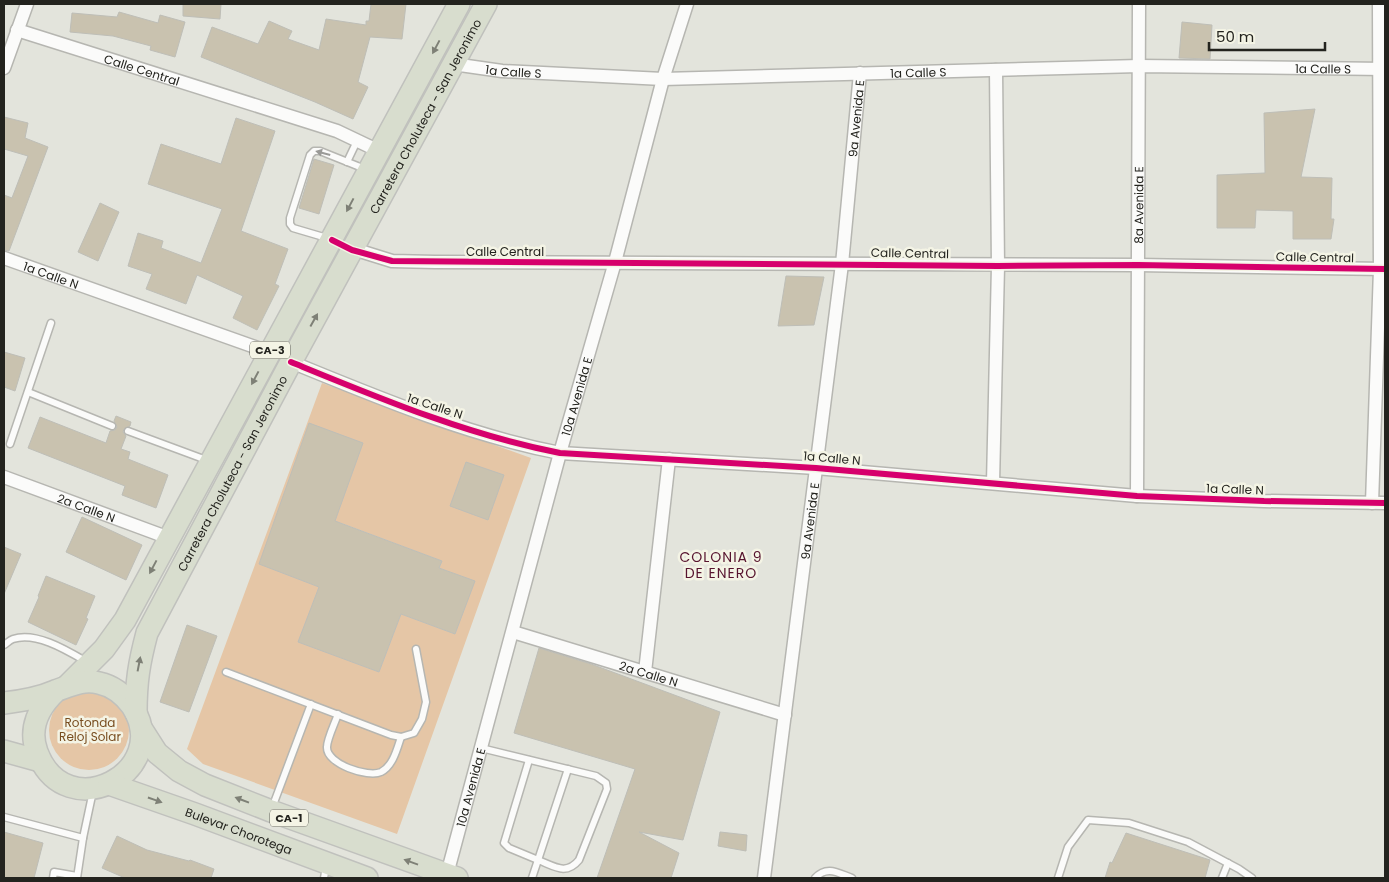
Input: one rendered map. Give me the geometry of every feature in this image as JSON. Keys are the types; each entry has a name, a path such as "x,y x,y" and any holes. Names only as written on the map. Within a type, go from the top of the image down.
{"highway":[{"name":"Carretera Choluteca - San Jeronimo","path":"62,688 104,649 125,620 459,4"},
{"name":"Carretera Choluteca - San Jeronimo","path":"138,721 139,664 147,632 291,362 486,4"},
{"name":"CA-1","path":"4,703 23,701 83,682 100,683 114,689 127,699 157,753 179,772 205,786 450,877"},
{"path":"40,761 35,746 34,731 37,716 45,702 62,688"},
{"path":"101,786 124,775 134,762 140,746 138,721"},
{"path":"4,751 40,761"},
{"name":"CA-1","path":"40,761 50,774 63,783 78,788 101,786"},
{"name":"Bulevar Chorotega","path":"101,786 195,814 326,871 367,878"}],"street":[{"path":"4,68 27,4"},
{"name":"10a Avenida E","path":"450,877 481,748 560,453 615,262 663,79 687,4"},
{"name":"8a Avenida E","path":"1137,496 1139,4"},
{"path":"1379,4 1382,69 1383,269 1379,503"},
{"name":"Calle Central","path":"17,30 337,131 380,151"},
{"name":"1a Calle S","path":"453,64 502,72 663,79 1139,66 1382,69"},
{"path":"992,483 998,266 996,70"},
{"name":"9a Avenida E","path":"764,878 842,264 860,73"},
{"name":"Calle Central","path":"332,240 352,250 392,261 998,266 1138,265 1383,269"},
{"name":"1a Calle N","path":"4,258 269,352"},
{"name":"1a Calle N","path":"291,362 405,408 520,445 560,453 816,468 1137,496 1379,503"},
{"path":"646,672 669,460"},
{"name":"2a Calle N","path":"4,477 168,538"},
{"name":"2a Calle N","path":"513,632 785,714"}],"lane":[{"path":"347,162 357,140"},
{"path":"332,240 293,228 290,224 290,218 310,156 314,151 320,151 369,171"},
{"path":"10,444 51,323"},
{"path":"28,392 112,426"},
{"path":"128,431 210,462"},
{"path":"4,646 13,639 32,637 62,648 90,664"},
{"path":"226,672 391,735 401,737 414,733 422,719 426,702 416,649"},
{"path":"271,811 311,704"},
{"path":"338,714 327,747 329,755 335,762 372,775 382,772 390,764 401,737"},
{"path":"481,748 596,776 606,782 607,789 579,860 573,868 563,870 509,848 504,843 505,834 529,760"},
{"path":"532,878 568,770"},
{"path":"53,878 54,872 77,877 83,838 101,786"},
{"path":"4,817 83,838"},
{"path":"1058,878 1068,847 1088,820 1129,823 1188,842 1252,878"},
{"path":"1222,878 1228,863"},
{"path":"816,878 821,872 830,870 852,878"}],"green space":[{"path":"322,383 531,458 397,834 203,764 187,749","holes":["279,512 341,523 442,561 439,568 474,581 455,634 401,614 379,672 299,642 319,587 260,564"]},
{"name":"Rotonda Reloj Solar","path":"89,690 104,693 117,702 126,715 129,730 126,745 117,758 104,767 89,770 74,767 61,758 52,745 49,730 52,715 61,702 74,693"}],"building":[{"path":"183,4 221,4 220,19 183,16"},
{"path":"371,4 406,4 402,39 370,37 358,82 368,87 353,119 201,57 212,27 258,44 269,21 292,31 288,39 319,50 326,19 366,25 366,21 369,21"},
{"path":"119,12 158,23 160,15 185,22 175,57 150,50 151,46 113,36 70,32 72,13 117,17"},
{"path":"1182,22 1212,25 1210,59 1179,58"},
{"path":"1315,109 1301,177 1332,178 1331,219 1334,219 1331,239 1293,239 1293,211 1256,210 1255,228 1217,228 1217,175 1265,173 1264,113"},
{"path":"4,117 28,123 25,138 48,147 9,251 4,250 4,195 12,198 28,156 4,149"},
{"path":"236,118 275,131 241,231 288,249 275,284 279,286 257,330 233,318 243,296 197,275 186,304 146,289 152,274 128,266 138,233 163,241 161,248 201,263 222,209 148,184 161,144 221,164"},
{"path":"314,159 334,165 319,214 299,208"},
{"path":"100,203 119,212 98,261 78,252"},
{"path":"786,276 824,277 814,325 778,326"},
{"path":"4,352 25,358 15,391 4,387"},
{"path":"116,416 131,422 130,426 124,429 123,432 126,436 121,449 130,452 128,459 168,475 156,508 122,495 125,486 28,448 40,417 106,443 110,431 115,430 117,427 114,421"},
{"path":"309,423 363,443 335,521 442,561 439,568 475,581 455,634 401,614 379,672 298,642 319,587 259,564"},
{"path":"466,462 504,475 488,520 450,506"},
{"path":"82,517 142,545 126,580 66,552"},
{"path":"4,547 21,554 4,594"},
{"path":"46,576 95,596 86,618 88,619 76,645 28,622"},
{"path":"187,625 217,636 189,712 160,702"},
{"path":"539,648 591,664 720,712 683,840 639,832 679,853 671,878 597,878 635,769 514,733"},
{"path":"4,832 43,843 34,878 4,878"},
{"path":"720,832 747,835 746,851 718,846"},
{"path":"1126,833 1210,860 1205,878 1105,878 1110,862 1112,863"},
{"path":"117,836 147,850 190,860 214,869 211,878 125,878 102,868"}],"cycle path":[{"path":"332,240 352,250 392,261 998,266 1138,265 1385,269"},
{"path":"291,362 390,402 457,426 560,453 816,468 1137,496 1385,503"}],"district":[{"name":"COLONIA 9 DE ENERO","path":"721,566"}]}
